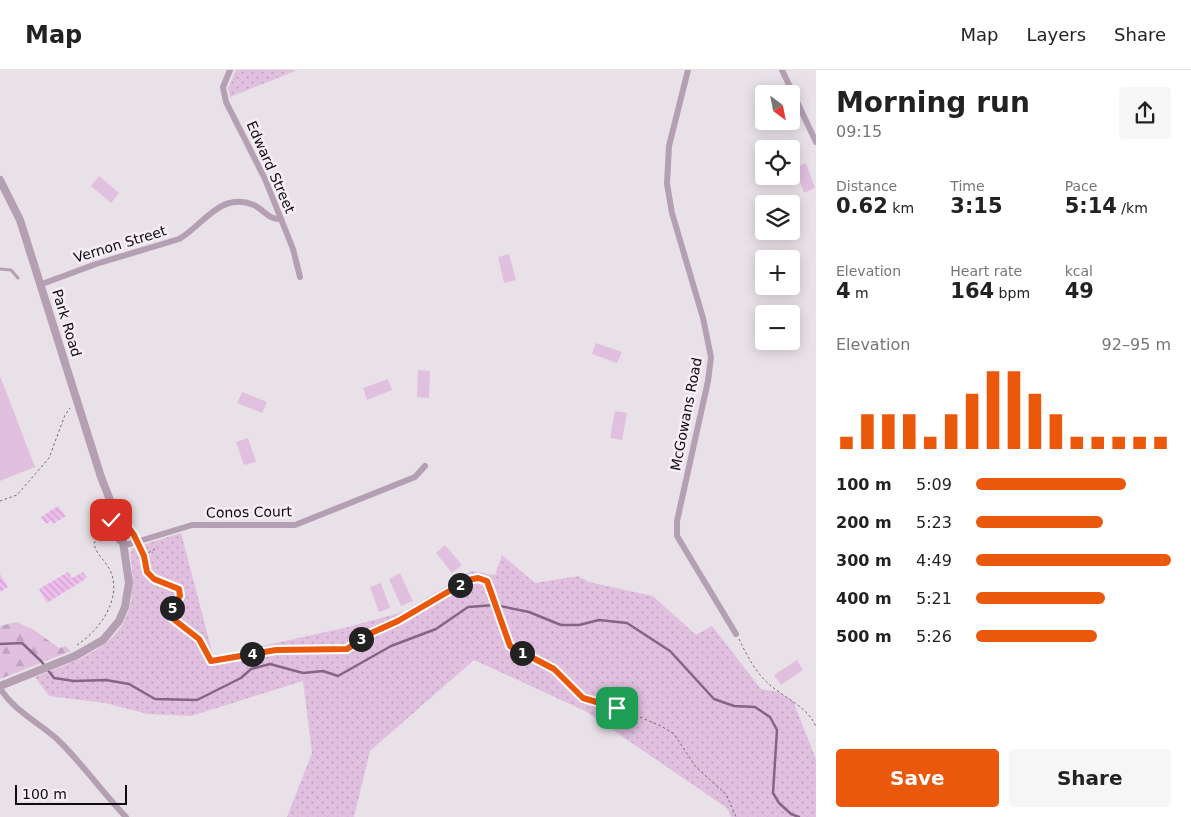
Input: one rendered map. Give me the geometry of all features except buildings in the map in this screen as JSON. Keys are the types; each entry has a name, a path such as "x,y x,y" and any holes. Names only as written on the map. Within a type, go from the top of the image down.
{"street":[{"name":"Edward Street","path":"230,70 223,87 226,102 252,150 293,249 300,277"},
{"name":"McGowans Road","path":"688,70 669,146 668,184 672,213 704,318 711,357 708,381 677,520 677,536 736,634"},
{"path":"782,70 816,142"},
{"name":"Park Road","path":"0,180 20,220 42,284 123,546 129,583 125,608 119,621 103,640 76,656 0,687"},
{"name":"Vernon Street","path":"42,284 96,264 179,239 211,212 233,202 252,204 271,218 281,219"},
{"name":"Conos Court","path":"123,546 192,525 295,525 415,477 425,466"},
{"path":"0,687 6,698 55,738 82,764 126,817"}],"lane":[{"path":"0,269 11,270 18,278"}],"path":[{"path":"0,501 17,495 48,458 65,414 78,400"},
{"path":"76,646 95,630 111,603 115,590 113,578 94,544 97,537 124,521 144,556 145,568 150,575 179,589 180,596 171,610 172,618 199,639 208,657 214,662 276,650 342,650 352,647 369,634 422,608 468,580 478,578 487,581 504,634 510,646 554,669 583,698 623,710 661,726 674,734 696,767 726,794 736,817"},
{"path":"144,556 154,549"},
{"path":"736,634 750,660 768,684 812,718 816,727"}],"green space":[{"path":"236,70 295,71 230,97 228,88"},
{"path":"806,163 815,188 804,193 800,182 800,166"},
{"path":"99,176 119,193 111,203 91,186"},
{"path":"509,254 516,280 504,283 498,257"},
{"path":"596,343 622,352 617,363 592,354"},
{"path":"418,370 430,371 429,398 417,397"},
{"path":"0,376 35,467 0,481"},
{"path":"388,379 392,390 367,400 363,388"},
{"path":"242,392 267,402 262,413 237,403"},
{"path":"615,411 627,413 622,440 610,438"},
{"path":"248,438 256,462 244,465 236,442"},
{"path":"181,533 213,655 227,654 348,627 403,612 471,571 495,575 502,555 535,583 578,576 589,582 653,596 696,635 712,626 761,689 778,692 793,701 816,759 816,817 731,817 727,808 585,711 474,660 370,751 354,817 287,817 312,753 303,681 191,716 148,714 105,703 49,696 35,677 81,658 99,648 113,636 124,622 130,604 132,581 130,552 133,548"},
{"path":"445,545 462,565 452,573 436,553"},
{"path":"400,573 413,601 401,606 389,579"},
{"path":"381,583 390,608 379,612 370,587"},
{"path":"17,622 34,630 59,648 66,646 71,651 0,679 0,626"},
{"path":"797,660 803,670 781,685 774,675"}],"waterway":[{"path":"0,644 22,643 41,661 54,678 74,681 106,680 129,684 155,699 197,700 241,678 251,669 270,664 303,673 323,671 338,676 391,646 436,629 468,607 495,605 529,612 561,625 579,625 599,620 627,623 670,651 714,699 734,706 755,707 770,717 777,730 773,793 779,803 791,814 799,817"}],"route":[{"path":"111,520 112,525 124,521 134,535 144,556 147,572 154,579 179,589 181,592 180,596 171,610 172,618 199,639 211,661 276,650 347,649 369,634 422,608 468,580 478,578 487,581 506,642 510,646 554,669 583,698 591,702 617,708"}]}
